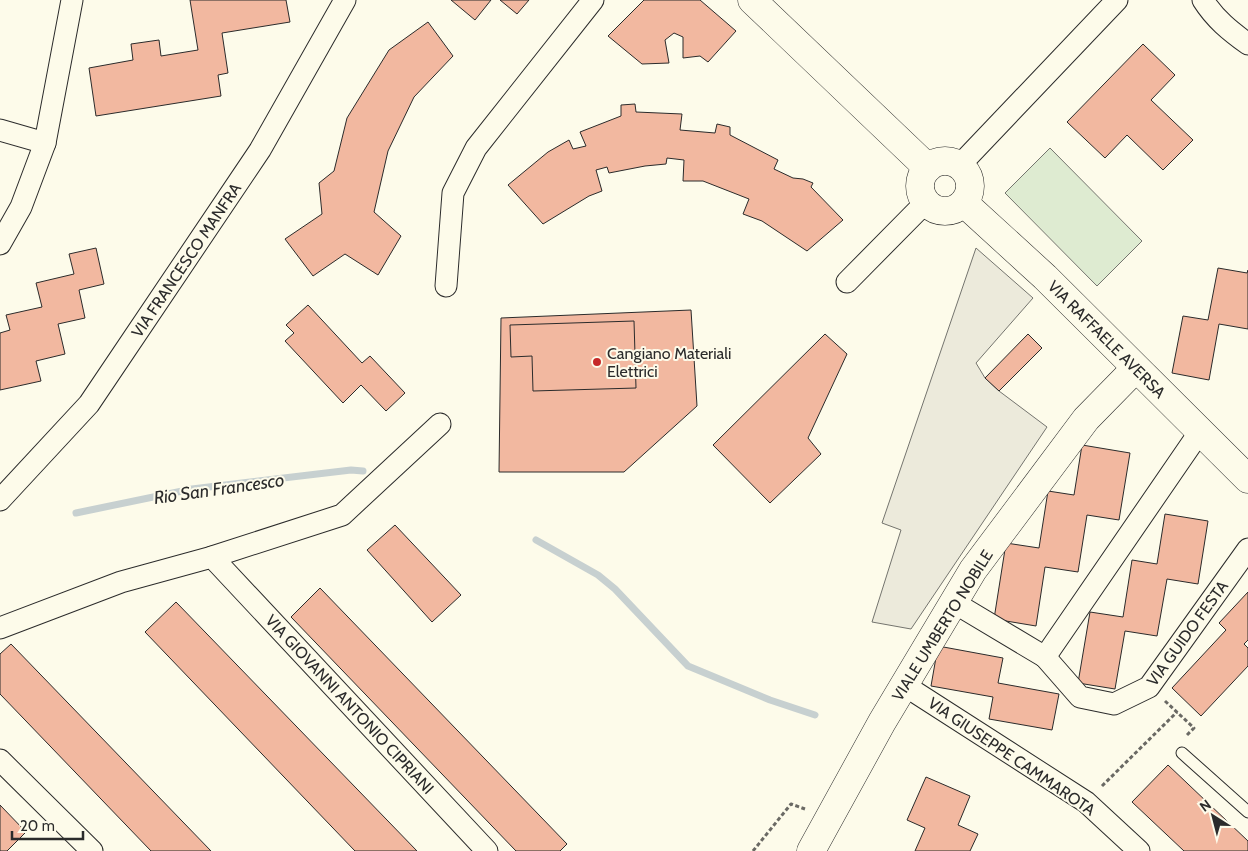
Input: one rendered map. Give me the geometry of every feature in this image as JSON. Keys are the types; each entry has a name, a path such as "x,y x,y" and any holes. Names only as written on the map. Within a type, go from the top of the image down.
{"main road":[{"path":"752,0 928,168"},
{"path":"943,162 959,166 964,171 970,184 964,203 949,211 932,208 922,196 921,181 928,168 943,162"},
{"name":"VIA RAFFAELE AVERSA","path":"964,203 1045,277 1135,369 1201,430 1248,479"},
{"name":"VIALE UMBERTO NOBILE","path":"811,851 904,685 973,570 1086,419 1135,369"}],"street":[{"path":"0,244 22,207 44,143 72,0"},
{"name":"VIA FRANCESCO MANFRA","path":"0,500 89,404 260,150 345,0"},
{"path":"446,286 453,193 464,170 476,148 593,0"},
{"path":"959,166 1117,0"},
{"path":"1203,0 1211,13 1225,28 1244,42"},
{"path":"0,130 44,143"},
{"path":"848,282 926,202"},
{"path":"0,628 121,582 212,557 342,515 440,424"},
{"path":"1045,657 1201,430"},
{"name":"VIA GUIDO FESTA","path":"953,602 1045,657 1080,697 1114,704 1149,687 1248,549"},
{"name":"VIA GIOVANNI ANTONIO CIPRIANI","path":"212,557 487,851"},
{"name":"VIA GIUSEPPE CAMMAROTA","path":"904,685 1086,802 1139,851"},
{"path":"0,760 92,851"}],"lane":[{"path":"1182,753 1248,812"}],"path":[{"path":"1149,687 1194,728"},
{"path":"1086,802 1177,712"},
{"path":"753,851 791,804 830,818"}],"green space":[{"path":"1050,148 1142,241 1097,286 1005,193"}],"shaded area":[{"path":"976,248 1033,298 976,363 985,378 999,391 1047,427 911,629 872,622 901,530 882,523"}],"building":[{"path":"190,0 286,0 290,22 222,33 228,73 218,75 221,96 96,116 89,68 133,60 131,44 159,40 161,56 198,50"},
{"path":"451,0 491,0 475,20"},
{"path":"500,0 529,0 517,14"},
{"path":"644,0 700,0 736,31 708,62 700,56 683,58 683,37 674,33 665,40 669,63 642,64 608,36"},
{"path":"428,22 453,56 414,97 388,151 374,212 401,236 378,275 345,254 313,276 285,239 322,214 319,183 334,171 347,118 389,50"},
{"path":"1143,44 1175,75 1151,100 1193,140 1163,170 1127,135 1105,158 1067,122"},
{"path":"635,104 636,112 682,114 680,130 715,133 717,124 730,127 730,135 778,160 774,169 793,178 813,183 811,187 843,220 807,251 762,221 743,214 749,199 703,181 683,181 684,160 667,158 666,164 609,173 607,167 596,170 602,191 589,196 543,224 508,185 548,152 569,140 573,149 586,146 580,132 621,116 621,105"},
{"path":"96,248 104,284 79,290 85,318 58,324 65,354 36,361 41,381 0,390 0,333 10,330 6,315 42,307 36,283 74,274 69,254"},
{"path":"1218,268 1247,273 1248,270 1248,329 1219,324 1209,380 1172,373 1183,316 1208,320"},
{"path":"308,305 362,363 370,356 405,393 386,411 361,385 343,403 285,341 294,333 286,325"},
{"name":"Cangiano Materiali Elettrici","path":"691,310 697,406 624,472 499,472 501,318"},
{"path":"634,321 636,388 533,391 532,356 511,357 510,325"},
{"path":"825,334 847,354 808,438 821,454 770,503 713,445"},
{"path":"1028,334 1042,348 999,391 985,378"},
{"path":"1082,445 1130,453 1119,520 1087,515 1078,572 1045,567 1036,626 994,619 1006,543 1039,548 1048,491 1074,495"},
{"path":"1165,514 1208,521 1198,584 1167,579 1157,636 1125,631 1115,689 1078,683 1090,612 1123,617 1132,560 1157,564"},
{"path":"395,525 461,595 432,622 367,550"},
{"path":"320,588 567,844 560,851 516,851 291,617"},
{"path":"1248,592 1248,640 1244,644 1248,648 1248,666 1201,716 1172,688 1226,630 1219,623"},
{"path":"176,602 417,851 355,851 145,632"},
{"path":"11,644 211,851 151,851 0,694 0,654"},
{"path":"938,646 1003,658 998,683 1059,694 1052,730 989,719 993,697 931,686"},
{"path":"1168,765 1248,841 1248,851 1184,851 1132,802"},
{"path":"926,777 970,796 958,825 978,834 970,851 915,851 925,828 907,820"},
{"path":"0,805 26,832 7,851 0,851"}],"waterway":[{"name":"Rio San Francesco","path":"76,513 192,489 351,470 363,471"},
{"name":"Rio San Francesco","path":"536,540 598,575 615,589 688,666 770,700 815,715"}],"place":[{"name":"Cangiano Materiali Elettrici","path":"597,362"}]}
